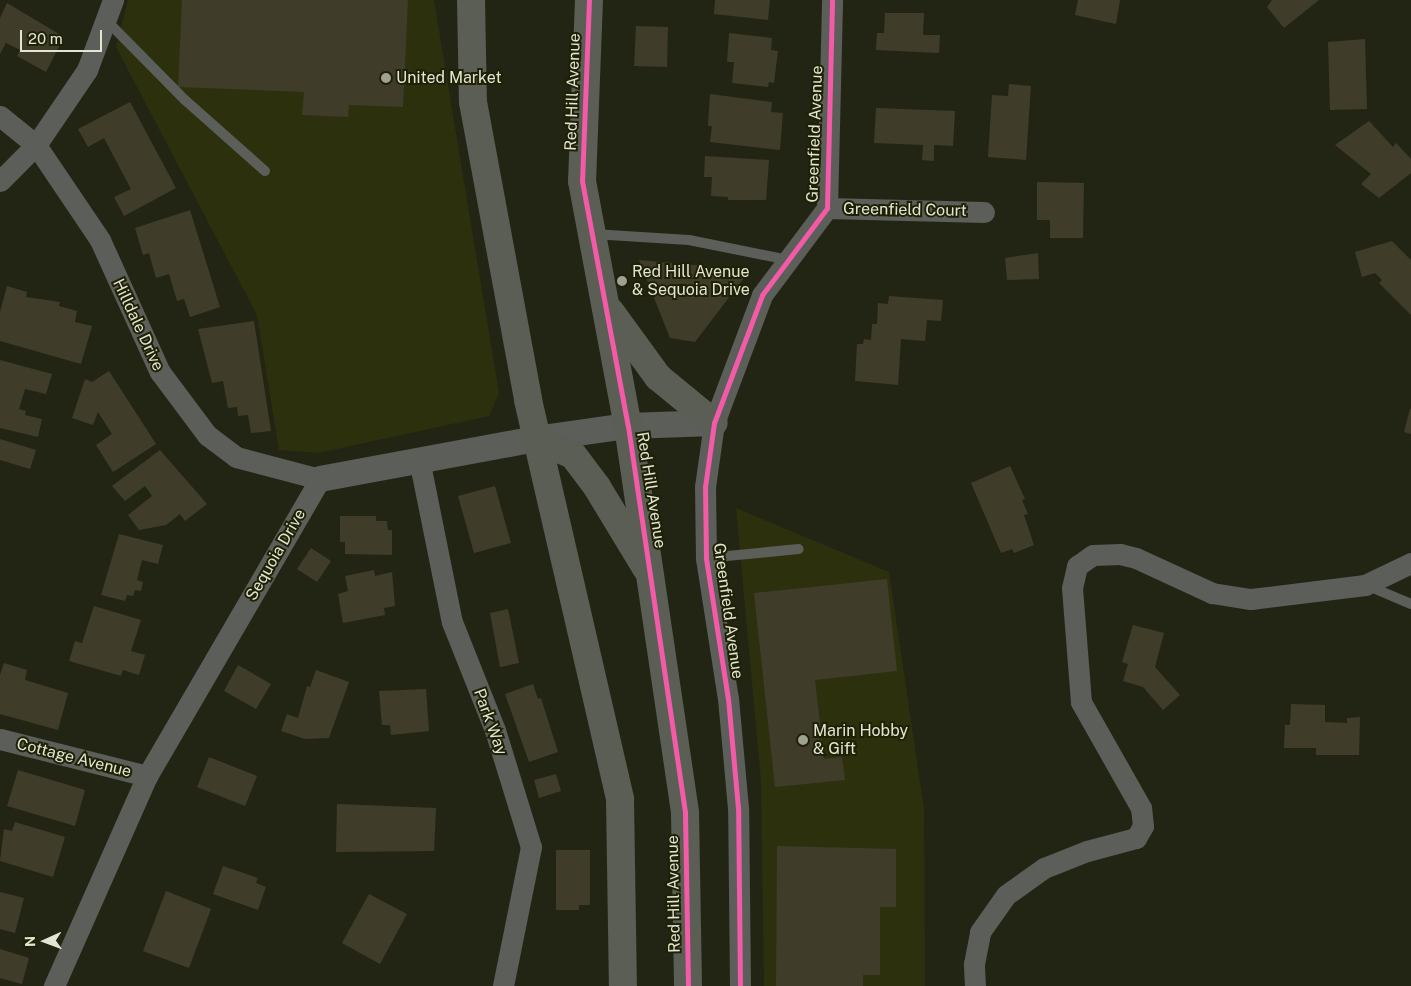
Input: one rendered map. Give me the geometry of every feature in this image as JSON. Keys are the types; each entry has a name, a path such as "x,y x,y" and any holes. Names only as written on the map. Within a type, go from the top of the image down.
{"main road":[{"path":"471,0 472,102 535,439 620,800 622,986"},
{"name":"Red Hill Avenue","path":"589,0 582,181 628,426 652,578 685,813 688,986"},
{"path":"605,304 658,377 714,423"},
{"path":"535,439 573,455 597,487 652,578"}],"street":[{"name":"Greenfield Avenue","path":"740,986 738,808 728,699 706,558 705,487 714,423 762,295 827,208 832,0"},
{"path":"0,181 36,145 87,70 109,10"},
{"name":"Hilldale Drive","path":"0,116 36,145 100,240 160,372 207,435 236,457 320,479"},
{"name":"Greenfield Court","path":"827,208 984,212"},
{"path":"320,479 419,459 535,439 628,426 714,423"},
{"name":"Park Way","path":"419,459 452,622 495,730 531,847 503,986"},
{"name":"Sequoia Drive","path":"54,986 147,776 320,479"},
{"path":"975,986 974,964 980,932 1006,894 1044,868 1087,851 1136,838 1143,826 1141,808 1080,702 1072,588 1077,566 1093,554 1120,554 1136,558 1212,593 1251,599 1365,585 1411,563"},
{"name":"Cottage Avenue","path":"0,739 147,776"}],"lane":[{"path":"109,10 185,100 265,171"},
{"path":"592,234 689,240 788,260"},
{"path":"706,558 799,549"},
{"path":"1365,585 1411,604"}],"shaded area":[{"path":"128,0 434,0 499,393 489,416 318,453 279,450 257,315 116,47"},
{"path":"736,508 889,572 924,809 925,986 764,986 761,781"}],"building":[{"path":"182,0 408,0 403,107 349,105 348,117 302,115 304,92 178,87"},
{"path":"715,0 770,0 768,20 714,14"},
{"path":"1078,0 1120,0 1116,24 1075,15"},
{"path":"1272,0 1319,0 1284,28 1267,7"},
{"path":"7,3 64,37 46,72 17,56 20,50 6,43 0,54 0,18"},
{"path":"885,13 924,13 923,35 940,35 939,53 876,50 877,33 884,33"},
{"path":"636,26 668,27 667,67 634,66"},
{"path":"729,33 772,38 771,50 778,51 774,83 769,82 768,87 732,83 734,62 727,62"},
{"path":"1365,39 1367,109 1330,110 1328,42"},
{"path":"1009,84 1031,86 1026,160 988,157 992,95 1008,96"},
{"path":"710,94 772,102 771,112 783,113 780,150 710,142 712,126 708,126"},
{"path":"130,102 176,188 124,216 114,197 131,189 104,138 88,147 78,129"},
{"path":"876,108 955,111 953,146 934,145 934,161 922,160 923,145 874,143"},
{"path":"1369,121 1393,147 1396,143 1411,159 1411,173 1379,198 1361,184 1371,174 1335,145"},
{"path":"705,156 769,160 766,200 728,200 728,197 711,196 712,177 704,177"},
{"path":"1037,182 1084,183 1083,238 1050,238 1050,220 1037,220"},
{"path":"190,210 220,307 190,317 184,299 177,301 169,274 156,278 149,253 143,255 135,228"},
{"path":"1392,241 1411,260 1411,315 1379,283 1382,280 1375,273 1362,277 1355,252"},
{"path":"1038,253 1039,279 1007,280 1005,258"},
{"path":"639,260 750,270 695,342 670,338"},
{"path":"7,286 27,292 26,297 60,302 59,306 77,311 75,322 92,326 81,364 0,341 0,312"},
{"path":"889,296 943,300 941,321 927,320 925,341 901,339 898,385 855,381 857,344 863,344 864,339 871,340 872,324 877,324 878,303 888,304"},
{"path":"254,321 271,431 251,433 248,415 238,416 237,407 228,408 223,381 212,383 198,329"},
{"path":"0,360 52,374 46,394 25,389 19,409 26,411 25,415 42,419 38,437 0,428"},
{"path":"109,371 156,444 113,472 96,445 112,434 98,412 93,425 72,418 85,379 92,382"},
{"path":"1411,409 1411,434 1404,432"},
{"path":"0,439 36,450 30,469 0,460"},
{"path":"160,450 207,504 185,521 180,514 166,525 139,530 128,515 152,496 145,486 125,501 112,486"},
{"path":"1010,466 1025,499 1022,500 1028,514 1024,515 1034,545 1014,553 1012,549 1001,553 971,483"},
{"path":"495,486 511,543 474,553 458,496"},
{"path":"340,516 376,516 376,521 387,521 388,530 392,530 392,555 345,554 345,542 340,542"},
{"path":"119,534 163,545 158,564 142,560 137,580 143,582 141,591 135,590 133,596 127,595 125,601 101,595"},
{"path":"311,548 331,561 317,582 297,569"},
{"path":"374,570 375,576 392,572 395,606 384,608 385,615 343,623 338,594 348,591 345,576"},
{"path":"887,579 897,671 815,680 824,759 842,757 845,780 775,787 754,593"},
{"path":"94,606 141,620 131,651 145,655 139,675 123,670 121,676 69,661 75,641 82,643"},
{"path":"508,609 519,663 500,667 490,613"},
{"path":"1133,625 1164,633 1155,667 1180,695 1163,710 1143,687 1123,681 1128,664 1122,662"},
{"path":"4,663 27,670 25,680 68,693 58,730 0,714 0,675"},
{"path":"238,665 271,684 256,709 224,691"},
{"path":"316,670 349,682 329,738 305,739 281,731 287,714 298,718 307,686 310,687"},
{"path":"533,684 538,699 541,698 558,752 529,762 505,694"},
{"path":"426,689 429,731 391,735 390,725 382,725 379,691"},
{"path":"1291,704 1325,705 1325,722 1347,723 1347,718 1360,717 1359,755 1316,755 1316,748 1284,748 1285,725 1290,725"},
{"path":"209,757 257,776 245,806 197,787"},
{"path":"18,770 85,790 75,826 7,806"},
{"path":"556,774 561,791 539,798 534,780"},
{"path":"337,804 436,808 434,851 336,852"},
{"path":"15,822 65,837 53,877 0,861 4,829 12,831"},
{"path":"777,846 896,849 896,907 880,907 880,975 863,975 863,986 776,986"},
{"path":"556,850 590,850 590,905 579,905 579,910 556,910"},
{"path":"223,866 258,878 256,883 266,887 258,910 213,894"},
{"path":"166,891 211,909 189,968 143,951"},
{"path":"0,892 24,898 15,933 0,929"},
{"path":"369,894 407,914 380,964 342,943"},
{"path":"0,949 29,958 22,984 0,978"}],"cycle path":[{"path":"589,0 582,181 628,426 685,813 688,986"},
{"path":"740,986 738,808 728,699 706,558 705,487 714,423 762,295 827,208 832,0"}],"place":[{"name":"United Market","path":"386,78"},
{"name":"Red Hill Avenue & Sequoia Drive","path":"622,281"},
{"name":"Marin Hobby & Gift","path":"803,740"}]}
